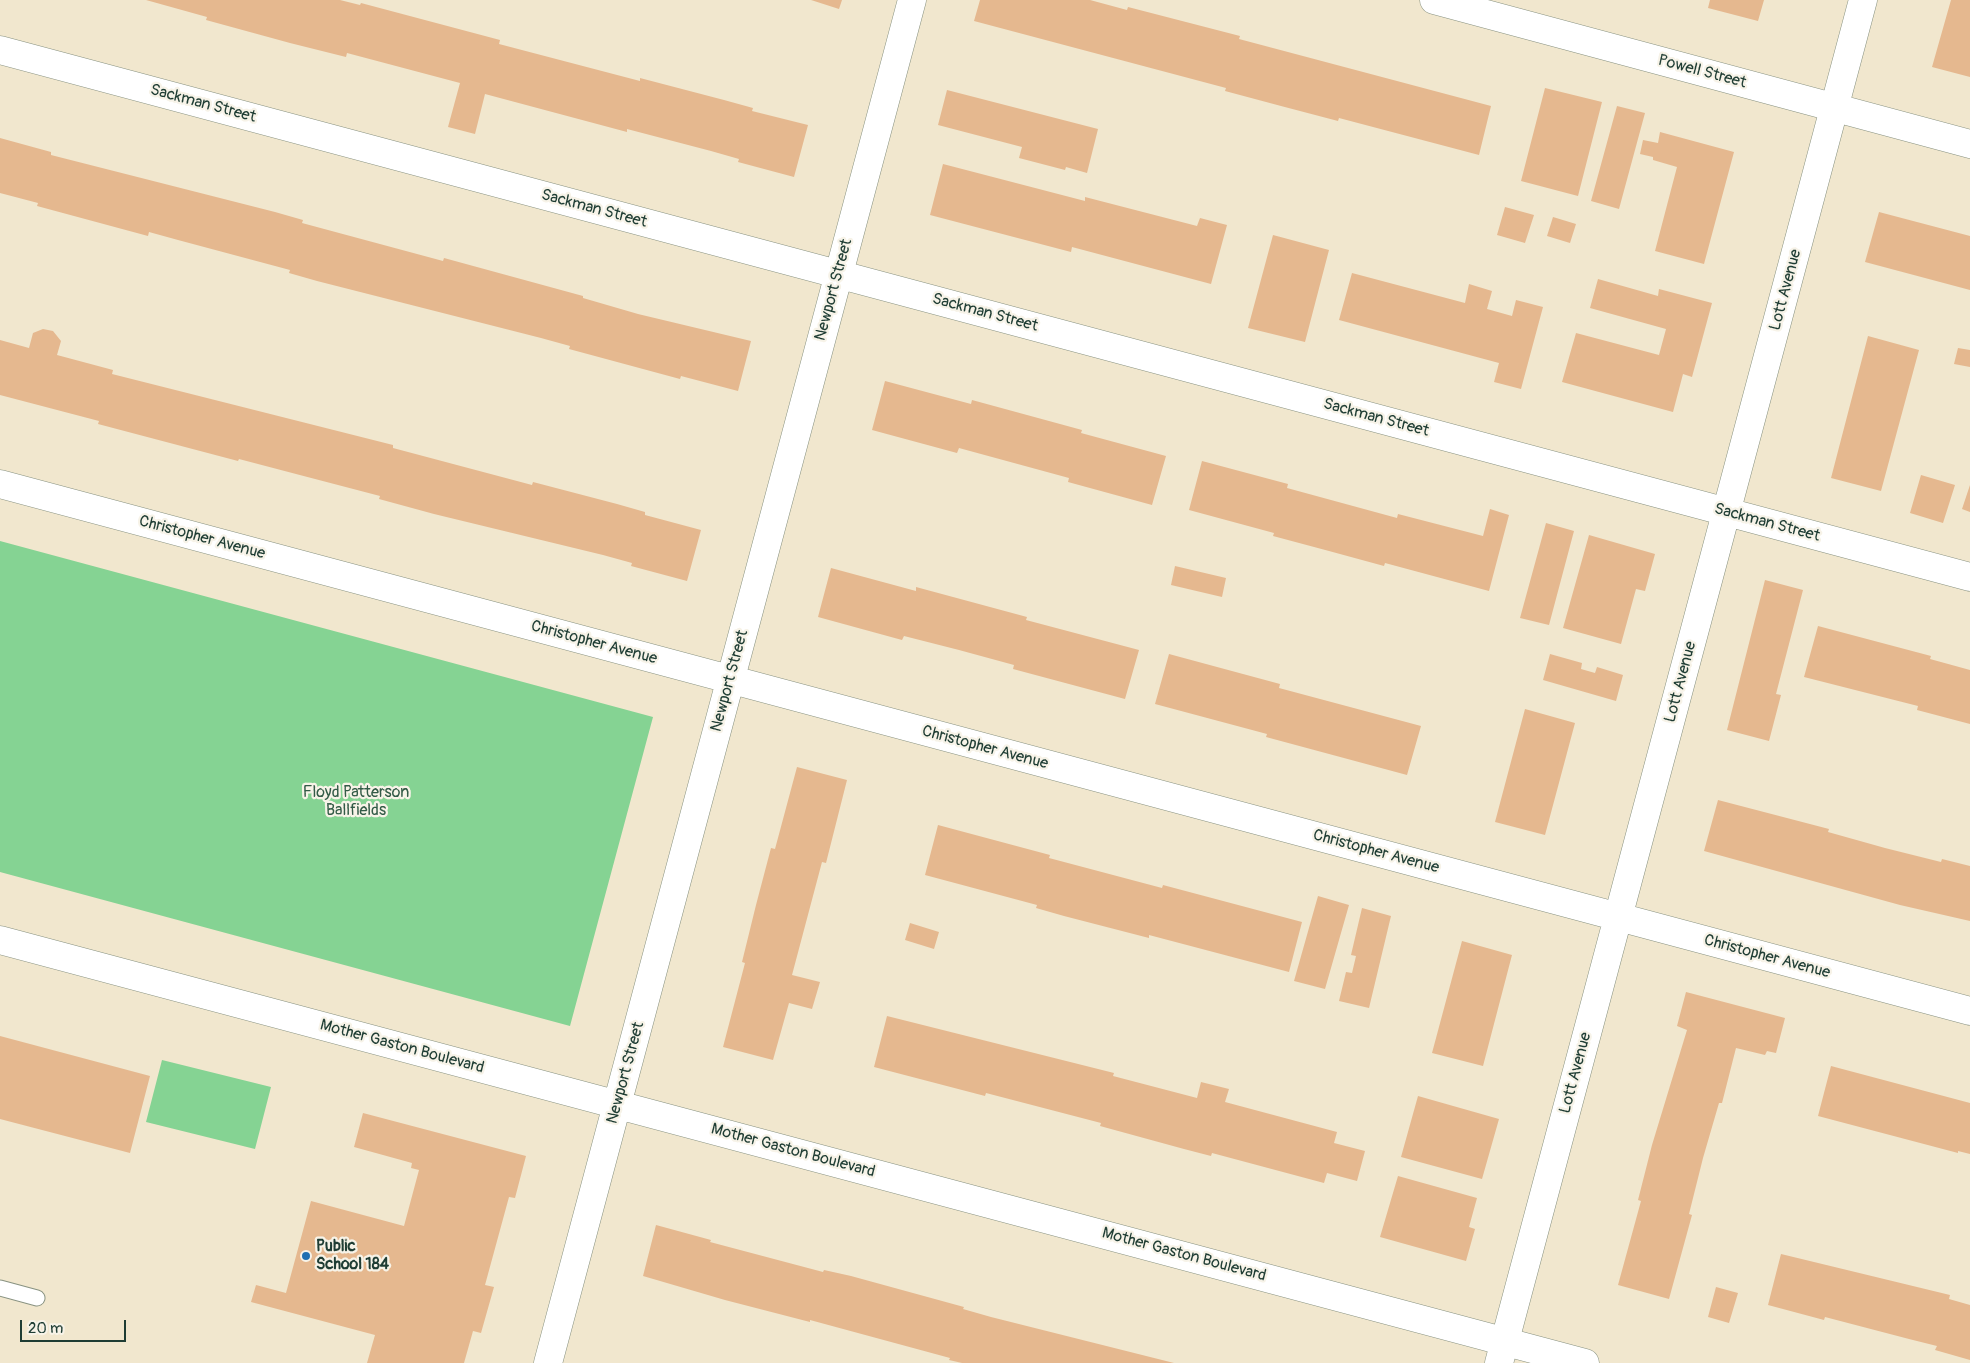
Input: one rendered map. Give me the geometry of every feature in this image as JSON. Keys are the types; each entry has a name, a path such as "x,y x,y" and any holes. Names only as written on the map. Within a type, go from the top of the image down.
{"street":[{"name":"Newport Street","path":"548,1363 912,0"},
{"name":"Powell Street","path":"1434,0 1970,144"},
{"name":"Lott Avenue","path":"1501,1352 1863,0"},
{"name":"Sackman Street","path":"0,50 1970,577"},
{"name":"Christopher Avenue","path":"0,484 1970,1011"},
{"name":"Mother Gaston Boulevard","path":"0,940 617,1104 1501,1352 1586,1363"}],"lane":[{"path":"0,1288 37,1298"}],"green space":[{"name":"Floyd Patterson Ballfields","path":"0,541 653,717 570,1026 0,872"},
{"path":"162,1060 271,1087 255,1149 146,1122"}],"building":[{"path":"146,0 340,0 360,5 361,3 500,40 499,44 640,81 640,78 724,100 753,108 752,111 808,125 794,177 738,162 739,159 711,151 627,129 627,132 485,94 475,134 448,127 460,83 347,53 346,57 290,43 206,20 207,17"},
{"path":"811,0 842,0 839,9"},
{"path":"980,0 1090,0 1127,10 1128,7 1240,36 1239,39 1491,106 1479,155 1339,118 1338,121 1281,106 1225,91 1226,88 974,21"},
{"path":"1710,0 1764,0 1758,21 1708,8"},
{"path":"1951,0 1970,0 1970,77 1932,67"},
{"path":"1545,88 1602,102 1578,196 1521,181"},
{"path":"947,90 1098,129 1087,173 1066,167 1065,170 1019,158 1022,147 938,125"},
{"path":"1617,106 1645,113 1619,209 1591,201"},
{"path":"1660,132 1734,152 1704,264 1655,251 1677,167 1640,154 1643,140 1658,143"},
{"path":"0,138 51,152 51,155 275,212 303,220 302,223 443,261 444,258 583,296 583,298 638,314 751,341 738,391 681,376 680,379 569,349 570,346 317,281 289,273 290,270 149,232 148,236 37,206 38,203 0,193"},
{"path":"943,164 1085,201 1085,197 1197,226 1200,218 1227,225 1211,284 1072,247 1071,252 930,215"},
{"path":"1505,207 1534,215 1525,243 1497,235"},
{"path":"1879,212 1970,236 1970,290 1865,262"},
{"path":"1553,217 1576,224 1570,243 1547,236"},
{"path":"1273,235 1329,250 1305,342 1248,328"},
{"path":"1352,273 1465,303 1469,284 1492,291 1487,309 1512,316 1516,300 1543,307 1521,389 1494,382 1499,363 1339,320"},
{"path":"1598,279 1658,296 1659,289 1712,303 1692,377 1683,374 1673,412 1562,382 1576,333 1659,355 1666,329 1590,308"},
{"path":"43,329 53,331 61,341 57,355 113,370 112,374 393,445 393,448 532,485 533,482 617,504 645,512 645,515 701,530 687,581 631,566 632,563 603,555 434,514 379,499 380,496 98,424 99,421 0,395 0,340 29,348 33,333"},
{"path":"1868,336 1919,350 1881,491 1831,478"},
{"path":"1958,348 1970,350 1970,367 1954,364"},
{"path":"885,381 971,404 972,400 1082,430 1081,433 1166,456 1152,505 1068,482 1069,478 959,448 957,453 872,430"},
{"path":"1202,461 1288,484 1287,488 1397,518 1398,514 1483,536 1490,509 1509,515 1489,591 1385,563 1384,566 1273,536 1274,533 1189,510"},
{"path":"1921,475 1955,485 1943,523 1910,513"},
{"path":"1970,485 1970,512 1962,509"},
{"path":"1546,523 1574,531 1549,625 1520,618"},
{"path":"1589,535 1655,554 1645,591 1636,589 1621,644 1563,628"},
{"path":"1175,566 1226,578 1222,597 1171,585"},
{"path":"831,568 916,591 916,587 1027,617 1026,620 1139,650 1125,699 1013,669 1014,665 959,650 904,636 902,640 818,617"},
{"path":"1765,580 1803,590 1776,694 1781,695 1769,741 1727,730"},
{"path":"1818,626 1931,656 1930,659 1970,670 1970,724 1917,710 1918,706 1804,677"},
{"path":"1169,654 1280,684 1279,688 1421,726 1407,775 1266,737 1267,734 1155,704"},
{"path":"1550,654 1582,663 1581,669 1595,673 1597,667 1623,675 1616,701 1543,680"},
{"path":"1525,709 1575,723 1545,835 1495,822"},
{"path":"797,767 847,780 826,863 822,862 792,975 820,982 812,1009 789,1003 773,1060 723,1047 745,963 742,962 771,848 775,849"},
{"path":"1718,800 1829,829 1828,832 1885,848 1941,862 1942,859 1970,866 1970,921 1900,905 1704,851"},
{"path":"938,825 1050,855 1049,858 1162,888 1163,885 1302,922 1289,972 1149,935 1149,938 1064,916 1036,908 1037,905 925,875"},
{"path":"1318,896 1349,905 1325,989 1294,981"},
{"path":"1362,908 1391,916 1369,1008 1339,1001 1346,972 1352,973 1356,956 1351,955"},
{"path":"910,923 939,932 934,949 905,940"},
{"path":"1462,941 1512,955 1483,1066 1432,1053"},
{"path":"1686,992 1785,1018 1776,1053 1767,1051 1765,1055 1736,1048 1722,1103 1719,1103 1703,1158 1689,1214 1692,1215 1669,1299 1618,1285 1641,1201 1638,1200 1652,1145 1687,1030 1677,1026"},
{"path":"887,1016 1114,1073 1113,1076 1197,1098 1201,1082 1229,1089 1225,1102 1337,1132 1334,1143 1365,1151 1357,1181 1327,1173 1324,1183 1212,1153 1211,1156 1184,1149 1100,1126 1101,1123 986,1093 985,1096 874,1067"},
{"path":"0,1036 150,1076 130,1153 0,1119"},
{"path":"1831,1066 1970,1103 1970,1154 1958,1151 1958,1153 1818,1116"},
{"path":"1418,1096 1499,1119 1482,1179 1401,1157"},
{"name":"Public School 184","path":"363,1113 526,1156 515,1198 509,1197 485,1285 494,1287 481,1333 473,1331 464,1363 367,1363 375,1335 251,1302 256,1285 286,1293 311,1201 404,1226 419,1170 411,1168 412,1163 354,1147"},
{"path":"1398,1176 1477,1198 1469,1227 1475,1229 1466,1261 1380,1237"},
{"path":"656,1225 711,1240 710,1242 823,1272 824,1270 851,1276 964,1307 963,1309 991,1317 1174,1363 962,1363 949,1360 950,1358 810,1320 810,1322 725,1300 643,1276"},
{"path":"1781,1254 1950,1295 1949,1299 1970,1305 1970,1360 1935,1350 1937,1346 1825,1317 1824,1320 1768,1305"},
{"path":"1716,1287 1738,1293 1729,1323 1708,1317"}],"place":[{"name":"Public School 184","path":"306,1256"}]}
